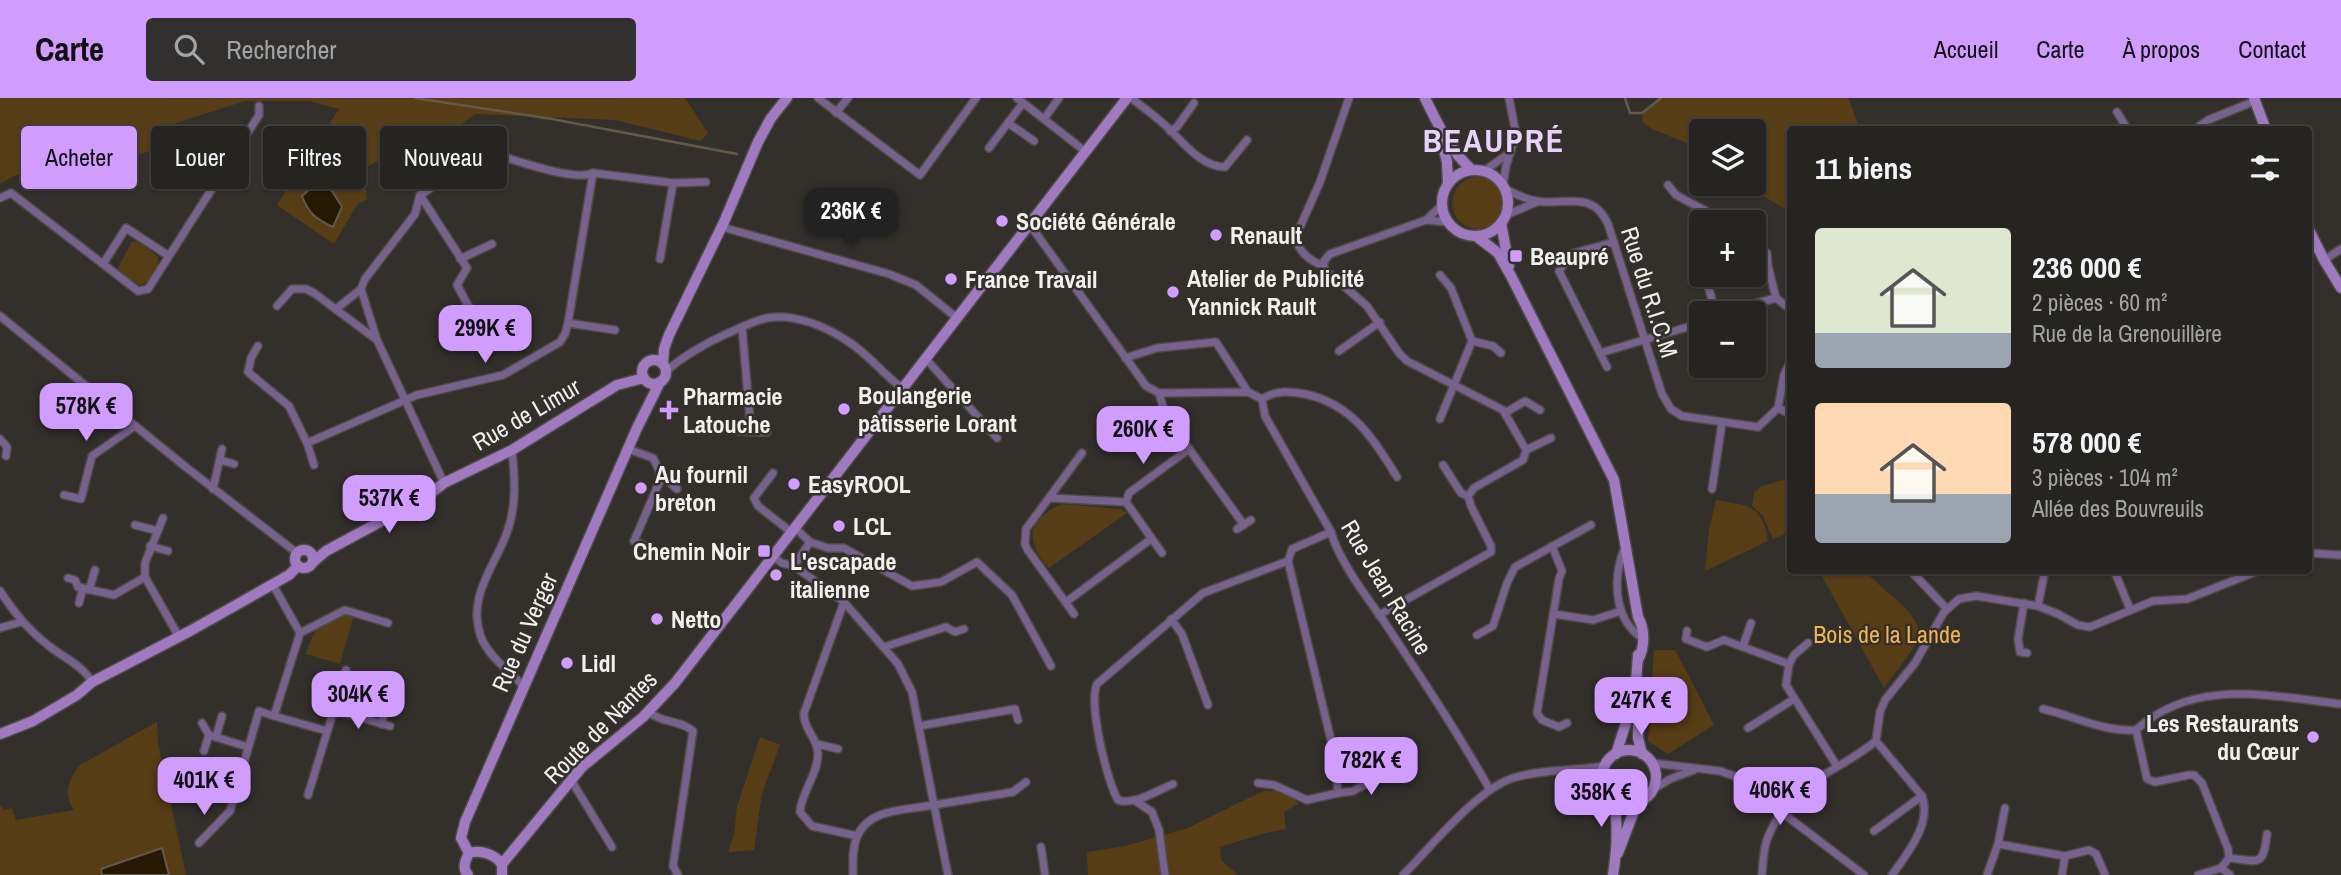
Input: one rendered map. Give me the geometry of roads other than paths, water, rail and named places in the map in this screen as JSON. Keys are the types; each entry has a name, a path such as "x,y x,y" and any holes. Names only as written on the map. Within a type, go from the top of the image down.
{"street":[{"path":"669,335 642,371 651,381 665,377 664,349 669,335 722,227 751,156 780,98"},
{"path":"771,118 787,98"},
{"path":"818,98 920,175 976,98"},
{"path":"836,113 848,98"},
{"path":"1044,119 1059,98"},
{"path":"1129,98 1213,166 1225,167 1247,140"},
{"name":"Route de Nantes","path":"502,870 571,780 595,756 649,712 675,683 1129,98"},
{"path":"1324,265 1317,264 1301,250 1296,236 1320,181 1349,98"},
{"path":"1425,98 1440,128 1462,161 1495,177 1504,187 1508,199 1504,219 1511,276"},
{"path":"1504,187 1516,129 1509,98"},
{"path":"2200,126 2255,100 2265,126"},
{"path":"989,148 1024,101 1086,152"},
{"path":"1170,131 1177,127 1194,103"},
{"path":"0,198 11,192 138,291 148,289 258,115 258,106"},
{"path":"2117,112 2126,126"},
{"path":"1008,123 1034,141"},
{"path":"1324,265 1331,254 1426,220 1442,205 1448,184 1447,162 1440,128"},
{"path":"1448,184 1454,177 1478,171 1509,153"},
{"path":"336,309 361,289 365,279 415,214 420,195 494,154 585,177 593,173 673,183 706,182"},
{"path":"307,443 407,399 503,375 560,342 568,323 593,173"},
{"path":"660,259 673,183"},
{"path":"1668,185 1676,195 1704,210"},
{"name":"Rue du R.I.C.M","path":"1504,187 1537,202 1580,201 1590,204 1604,215 1662,394 1671,409 1682,416 1758,427 1778,408"},
{"path":"420,195 467,268 457,285 470,309"},
{"name":"Rue du R.I.C.M","path":"1504,219 1537,202"},
{"path":"1442,205 1448,222 1461,233 1476,236 1498,253 1610,469 1617,490 1639,617 1635,695 1616,754 1604,766 1602,780 1604,788 1613,799 1617,827 1613,875"},
{"path":"1476,236 1490,232 1504,219"},
{"path":"1426,220 1448,222"},
{"path":"1030,225 1146,386 1159,393 1248,392 1262,399 1272,393 1286,391 1310,395 1334,404 1368,431 1397,477"},
{"path":"722,227 890,274 916,285 957,318"},
{"path":"103,264 126,228 169,256"},
{"path":"2312,236 2341,288"},
{"path":"1606,367 1559,271 1571,254 1614,242"},
{"path":"460,259 492,244"},
{"path":"2324,260 2341,249"},
{"path":"1766,252 1776,298 1787,307"},
{"path":"1324,265 1328,273 1357,296 1380,322 1399,353 1407,360 1500,408 1527,450"},
{"path":"1440,275 1451,288 1472,341 1440,419"},
{"path":"277,306 292,289 314,293 377,340"},
{"path":"361,289 377,340 407,399 444,483"},
{"path":"1765,301 1776,298"},
{"path":"0,316 213,489 297,553"},
{"path":"665,367 695,349 742,327 778,317 825,329 851,343 902,388"},
{"path":"1339,351 1380,322"},
{"path":"568,323 615,330"},
{"path":"742,327 751,432"},
{"path":"1600,353 1689,327"},
{"path":"1472,341 1493,346 1501,353"},
{"path":"1125,358 1157,348 1216,342 1248,392"},
{"path":"258,346 251,358 248,372 289,406 307,443 314,465"},
{"path":"926,359 997,438"},
{"path":"647,362 657,360 665,367"},
{"name":"Rue de Limur","path":"0,734 33,721 77,695 92,682 273,585 298,566 306,568 311,558 426,497 444,483 512,450 617,385 626,375 647,362"},
{"path":"1787,368 1778,408 1787,412"},
{"name":"Rue de Limur","path":"617,385 651,381"},
{"name":"Rue du Verger","path":"466,875 464,865 469,853 461,838 463,827 637,428 651,381"},
{"path":"1159,393 1166,417 1244,524"},
{"name":"Rue Jean Racine","path":"1262,399 1265,416 1331,532 1334,544 1436,698 1490,790"},
{"path":"1505,413 1525,401 1540,410"},
{"path":"1712,489 1722,423"},
{"path":"64,495 81,499 92,456 135,426"},
{"path":"739,431 767,432"},
{"path":"1468,496 1474,488 1523,460 1527,450 1550,438"},
{"path":"0,439 7,447 6,456"},
{"path":"213,489 222,449"},
{"path":"628,449 653,458 662,476 677,489"},
{"path":"1126,502 1129,493 1189,449"},
{"path":"512,450 516,496 506,534 480,587 478,615 481,636 489,650 523,686"},
{"path":"1074,614 1025,544 1026,529 1082,453"},
{"path":"220,460 234,464"},
{"path":"1379,615 1491,552 1491,546 1468,496 1461,493 1443,464"},
{"path":"772,472 754,498 758,506 810,542 828,548 844,548 912,586 941,582 977,562 1012,595 1051,666"},
{"path":"643,545 634,541 662,476"},
{"path":"1051,498 1126,502"},
{"path":"1126,502 1162,553"},
{"path":"163,518 150,546 145,563 145,577 179,637"},
{"path":"135,525 158,531"},
{"path":"1477,635 1493,626 1507,583 1516,567 1591,525"},
{"path":"1331,532 1292,549 1288,561 1335,758 1338,793"},
{"path":"1066,602 1151,539"},
{"path":"794,566 810,542"},
{"path":"1627,543 1617,583 1621,611 1638,635"},
{"path":"150,546 167,551"},
{"path":"1552,546 1562,568 1537,713 1542,720 1559,726 1567,723"},
{"path":"297,553 302,551 311,558"},
{"path":"297,553 295,559 298,566"},
{"path":"2312,553 2341,555"},
{"path":"772,556 782,563 794,566 844,602 884,647 905,677 912,692 948,875"},
{"path":"1173,784 1134,800 1122,802 1115,795 1099,739 1095,687 1203,593 1288,561"},
{"path":"79,603 95,570"},
{"path":"1914,574 1947,609"},
{"path":"2038,606 2044,574"},
{"path":"2116,574 2130,609"},
{"path":"2236,574 2238,579"},
{"path":"1892,875 1915,841 1924,810 1922,796 1876,741 1880,712 1885,700 1915,663 1947,609 1959,599 1970,596 2038,606 2078,625 2090,627 2130,609 2159,600 2187,599 2250,574"},
{"path":"68,578 75,580 78,587 114,595 145,577"},
{"path":"273,585 300,633"},
{"path":"0,592 20,622 80,668 92,682"},
{"path":"844,602 804,713 808,730 817,744 818,757 800,812 812,826 857,836"},
{"path":"2021,652 2018,639 2024,603"},
{"path":"274,716 300,633 345,610 388,624"},
{"path":"1554,614 1593,620 1621,611"},
{"path":"1638,660 1643,641 1639,617"},
{"path":"1171,619 1182,634 1209,705"},
{"path":"0,628 20,622"},
{"path":"1743,646 1751,622"},
{"path":"884,647 946,627 955,632 964,629"},
{"path":"1688,631 1686,639 1707,647 1721,640 1789,664"},
{"path":"1808,643 1794,655 1789,664 1786,685 1837,766"},
{"path":"307,795 346,670"},
{"path":"2043,709 2092,724 2119,730 2136,730 2176,705 2215,694 2341,704"},
{"path":"1635,695 1642,754 1652,764 1656,777 1652,790"},
{"path":"1748,728 1794,699"},
{"path":"333,710 386,725 388,703"},
{"path":"919,726 1014,709 1018,720"},
{"path":"199,843 230,811 259,712 327,731"},
{"path":"649,712 654,717 689,727 693,731 673,866 678,875"},
{"path":"204,751 222,716"},
{"path":"202,723 212,736 248,747"},
{"path":"2136,730 2147,779 2151,782 2194,775 2202,783 2228,849 2229,858 2221,868 2198,875"},
{"path":"1762,875 1768,838 1797,792 1876,741"},
{"path":"817,744 838,749"},
{"path":"1616,754 1629,751 1642,754"},
{"path":"1652,764 1720,771 1734,776 1864,875"},
{"path":"1403,875 1490,790 1515,777 1604,766"},
{"path":"1258,783 1274,785 1307,800 1353,791 1395,768"},
{"path":"1616,855 1637,803 1670,779 1698,769"},
{"path":"1557,772 1604,788"},
{"path":"571,780 612,847"},
{"path":"853,875 857,836 867,822 877,815 1013,792 1026,782"},
{"path":"1874,831 1922,796"},
{"path":"1613,799 1629,804 1637,803"},
{"path":"1134,800 1152,812 1159,830 1165,875"},
{"path":"1987,875 1998,844 2005,808"},
{"path":"2229,858 2262,859 2265,855 2267,834"},
{"path":"1998,844 2065,856 2089,850 2105,875"},
{"path":"1041,847 1045,875"},
{"path":"469,853 481,852 498,859 502,870"},
{"path":"2062,875 2065,856"},
{"path":"2221,868 2230,875"}],"waterway":[{"path":"415,98 552,119 737,154"},
{"path":"1625,98 1630,113 1642,113 1661,98"}],"place":[{"name":"Société Générale","path":"1002,221"},
{"name":"Renault","path":"1216,235"},
{"name":"Beaupré","path":"1516,256"},
{"name":"France Travail","path":"951,279"},
{"name":"Atelier de Publicité Yannick Rault","path":"1173,292"},
{"name":"Boulangerie pâtisserie Lorant","path":"844,409"},
{"name":"Pharmacie Latouche","path":"669,410"},
{"name":"EasyROOL","path":"794,484"},
{"name":"Au fournil breton","path":"641,488"},
{"name":"LCL","path":"839,526"},
{"name":"Chemin Noir","path":"764,551"},
{"name":"L'escapade italienne","path":"776,575"},
{"name":"Netto","path":"657,619"},
{"name":"Lidl","path":"567,663"},
{"name":"Les Restaurants du Cœur","path":"2313,737"}],"district":[{"name":"BEAUPRÉ","path":"1494,140"}],"park label":[{"name":"Bois de la Lande","path":"1887,634"}]}
